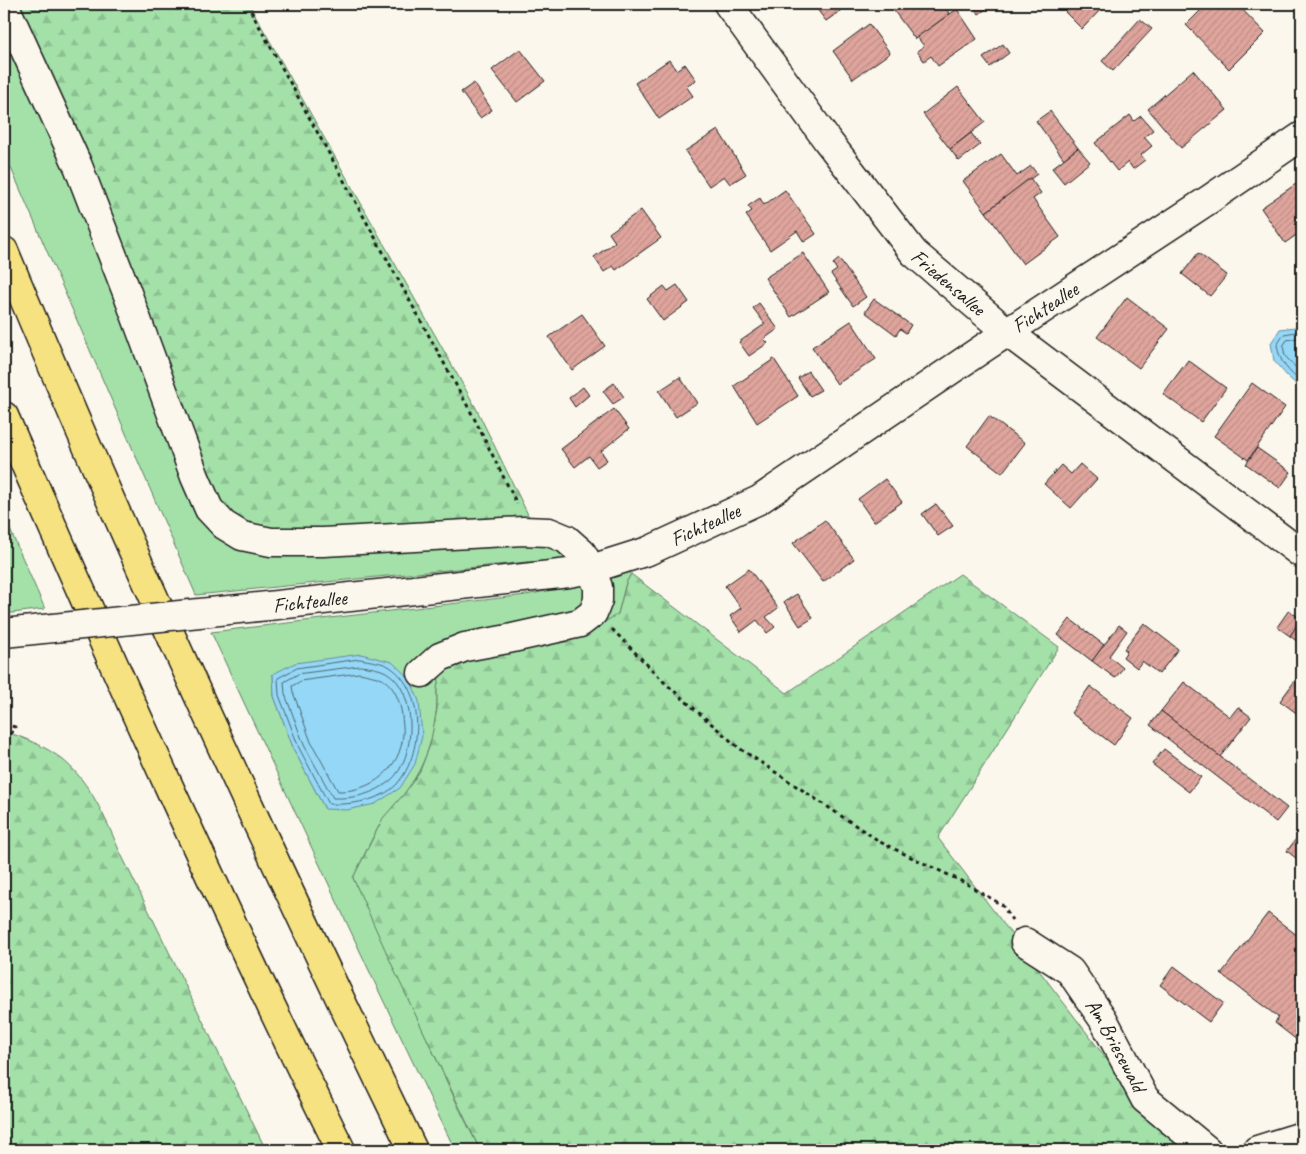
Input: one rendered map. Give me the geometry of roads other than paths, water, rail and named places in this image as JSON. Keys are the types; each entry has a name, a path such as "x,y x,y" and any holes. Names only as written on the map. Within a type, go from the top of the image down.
{"highway":[{"path":"4,251 125,533 303,924 413,1150"},
{"path":"4,416 170,790 341,1150"}],"street":[{"path":"4,4 78,166 195,477 209,509 224,525 242,536 271,542 323,542 531,531 549,532 566,539 582,553 598,587 598,600 593,613 580,623 465,647 440,658 422,673"},
{"name":"Friedensallee","path":"728,4 827,140 914,253 1007,332 1302,554"},
{"name":"Fichteallee","path":"4,633 552,576 591,569 648,551 759,500 1302,136"},
{"name":"Am Briesewald","path":"1025,942 1070,971 1103,1019 1145,1099 1207,1150"},
{"path":"1257,1150 1302,1136"}],"water":[{"path":"1302,326 1302,389 1274,361 1271,343 1280,329"},
{"path":"361,654 392,662 410,679 419,701 422,736 415,764 400,788 375,804 347,810 325,809 294,750 274,696 273,674 295,663"}]}
